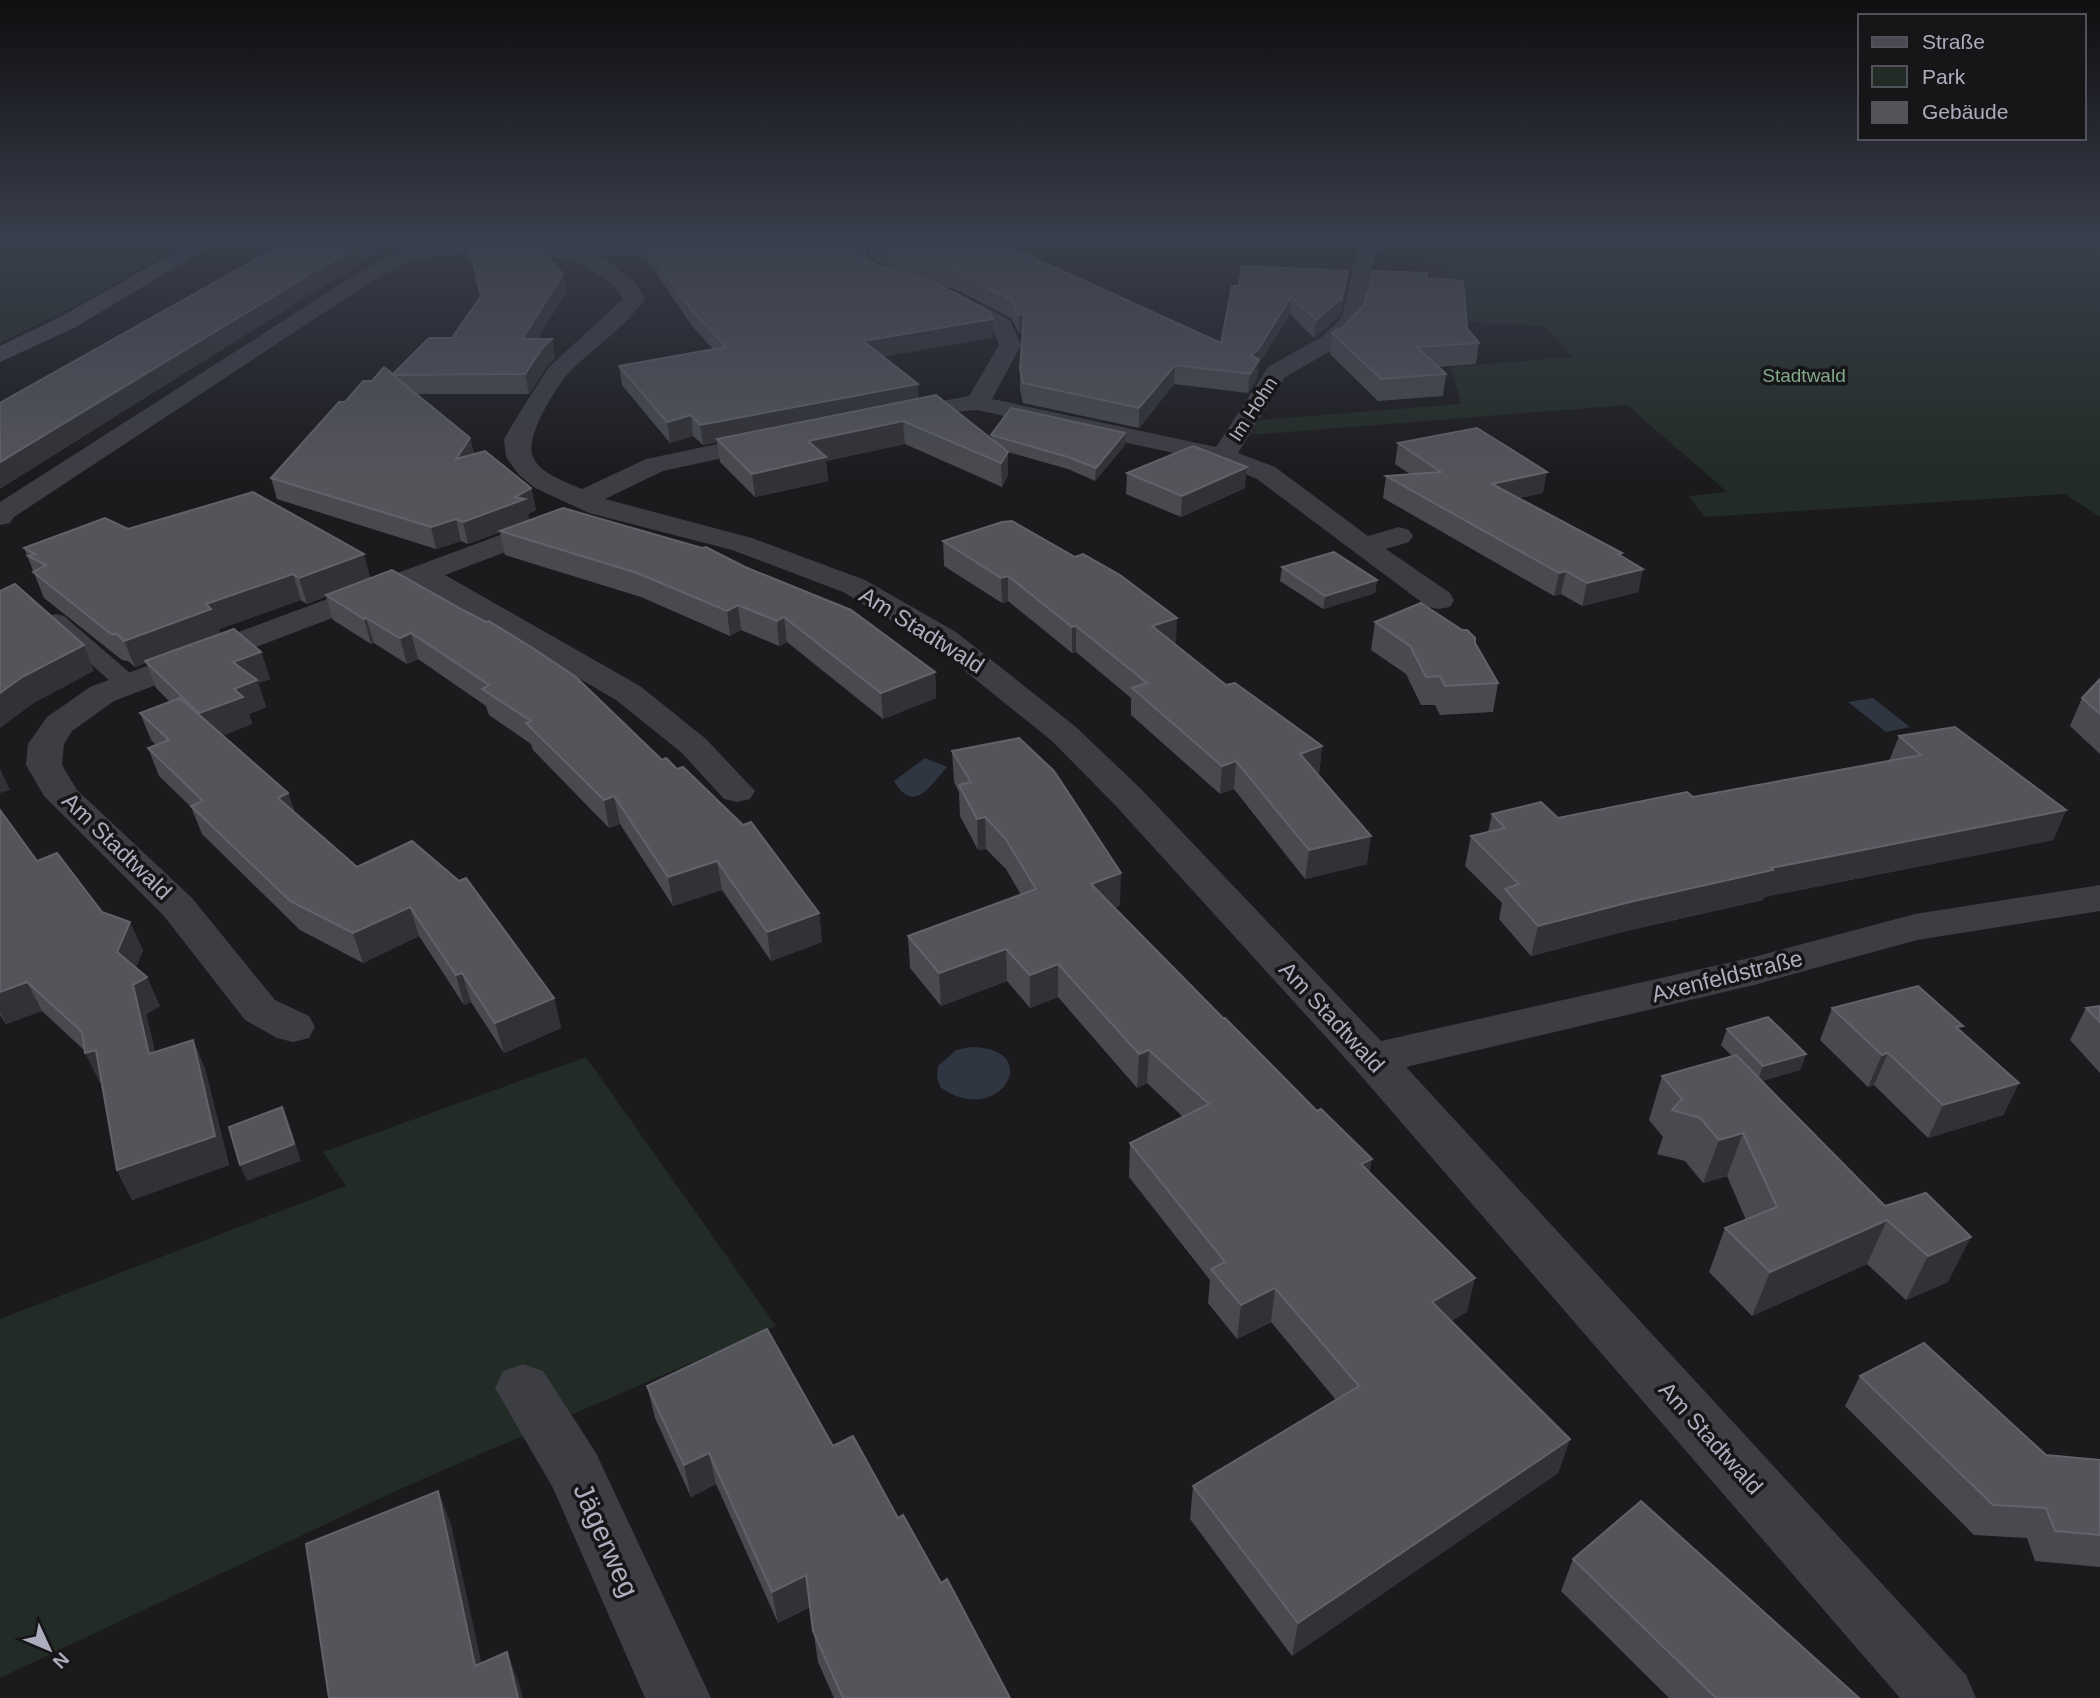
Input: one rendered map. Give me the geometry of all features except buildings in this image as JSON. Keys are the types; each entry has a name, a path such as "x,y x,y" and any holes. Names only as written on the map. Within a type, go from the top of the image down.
{"main road":[{"path":"0,355 75,318"}],"street":[{"path":"0,517 3,512 300,318"},
{"name":"Am Stadtwald","path":"617,318 557,372 517,439 519,457 528,468 545,482 590,504 755,548 854,586 945,639 1073,743 1128,797 1372,1059 1943,1698"},
{"path":"977,403 1010,345 1002,326 990,318"},
{"name":"Im Hohn","path":"1223,456 1276,372 1331,341 1352,318"},
{"name":"Im Hohn","path":"873,421 951,405 977,403 1223,456 1266,474 1439,600"},
{"path":"590,504 655,465 795,436"},
{"name":"Am Stadtwald","path":"293,1027 260,1010 178,906 62,796 44,765 46,744 59,724 102,694 421,574 590,504"},
{"path":"1363,546 1399,536"},
{"path":"421,574 628,692 694,746 737,791"},
{"name":"Axenfeldstraße","path":"1372,1059 1754,971 1915,928 2095,904"},
{"name":"Jägerweg","path":"523,1388 575,1472 678,1698"}],"lane":[{"path":"38,606 128,684"}],"green space":[{"path":"0,318 50,318 0,343"},
{"name":"Stadtwald","path":"1464,318 2100,318 2100,517 2065,494 1704,517 1689,496 1727,492 1627,405 1250,435 1260,420 1461,404 1451,367 1573,357 1544,326 1465,322"},
{"path":"586,1057 776,1326 400,1489 0,1678 0,1319 346,1186 323,1152"}],"water":[{"path":"1873,698 1910,727 1886,732 1848,702"},
{"path":"925,758 947,767 922,794 908,796 894,781"},
{"path":"970,1047 993,1050 1006,1059 1010,1071 1006,1083 996,1093 981,1099 962,1098 940,1087 937,1077 938,1066 956,1050"}]}
